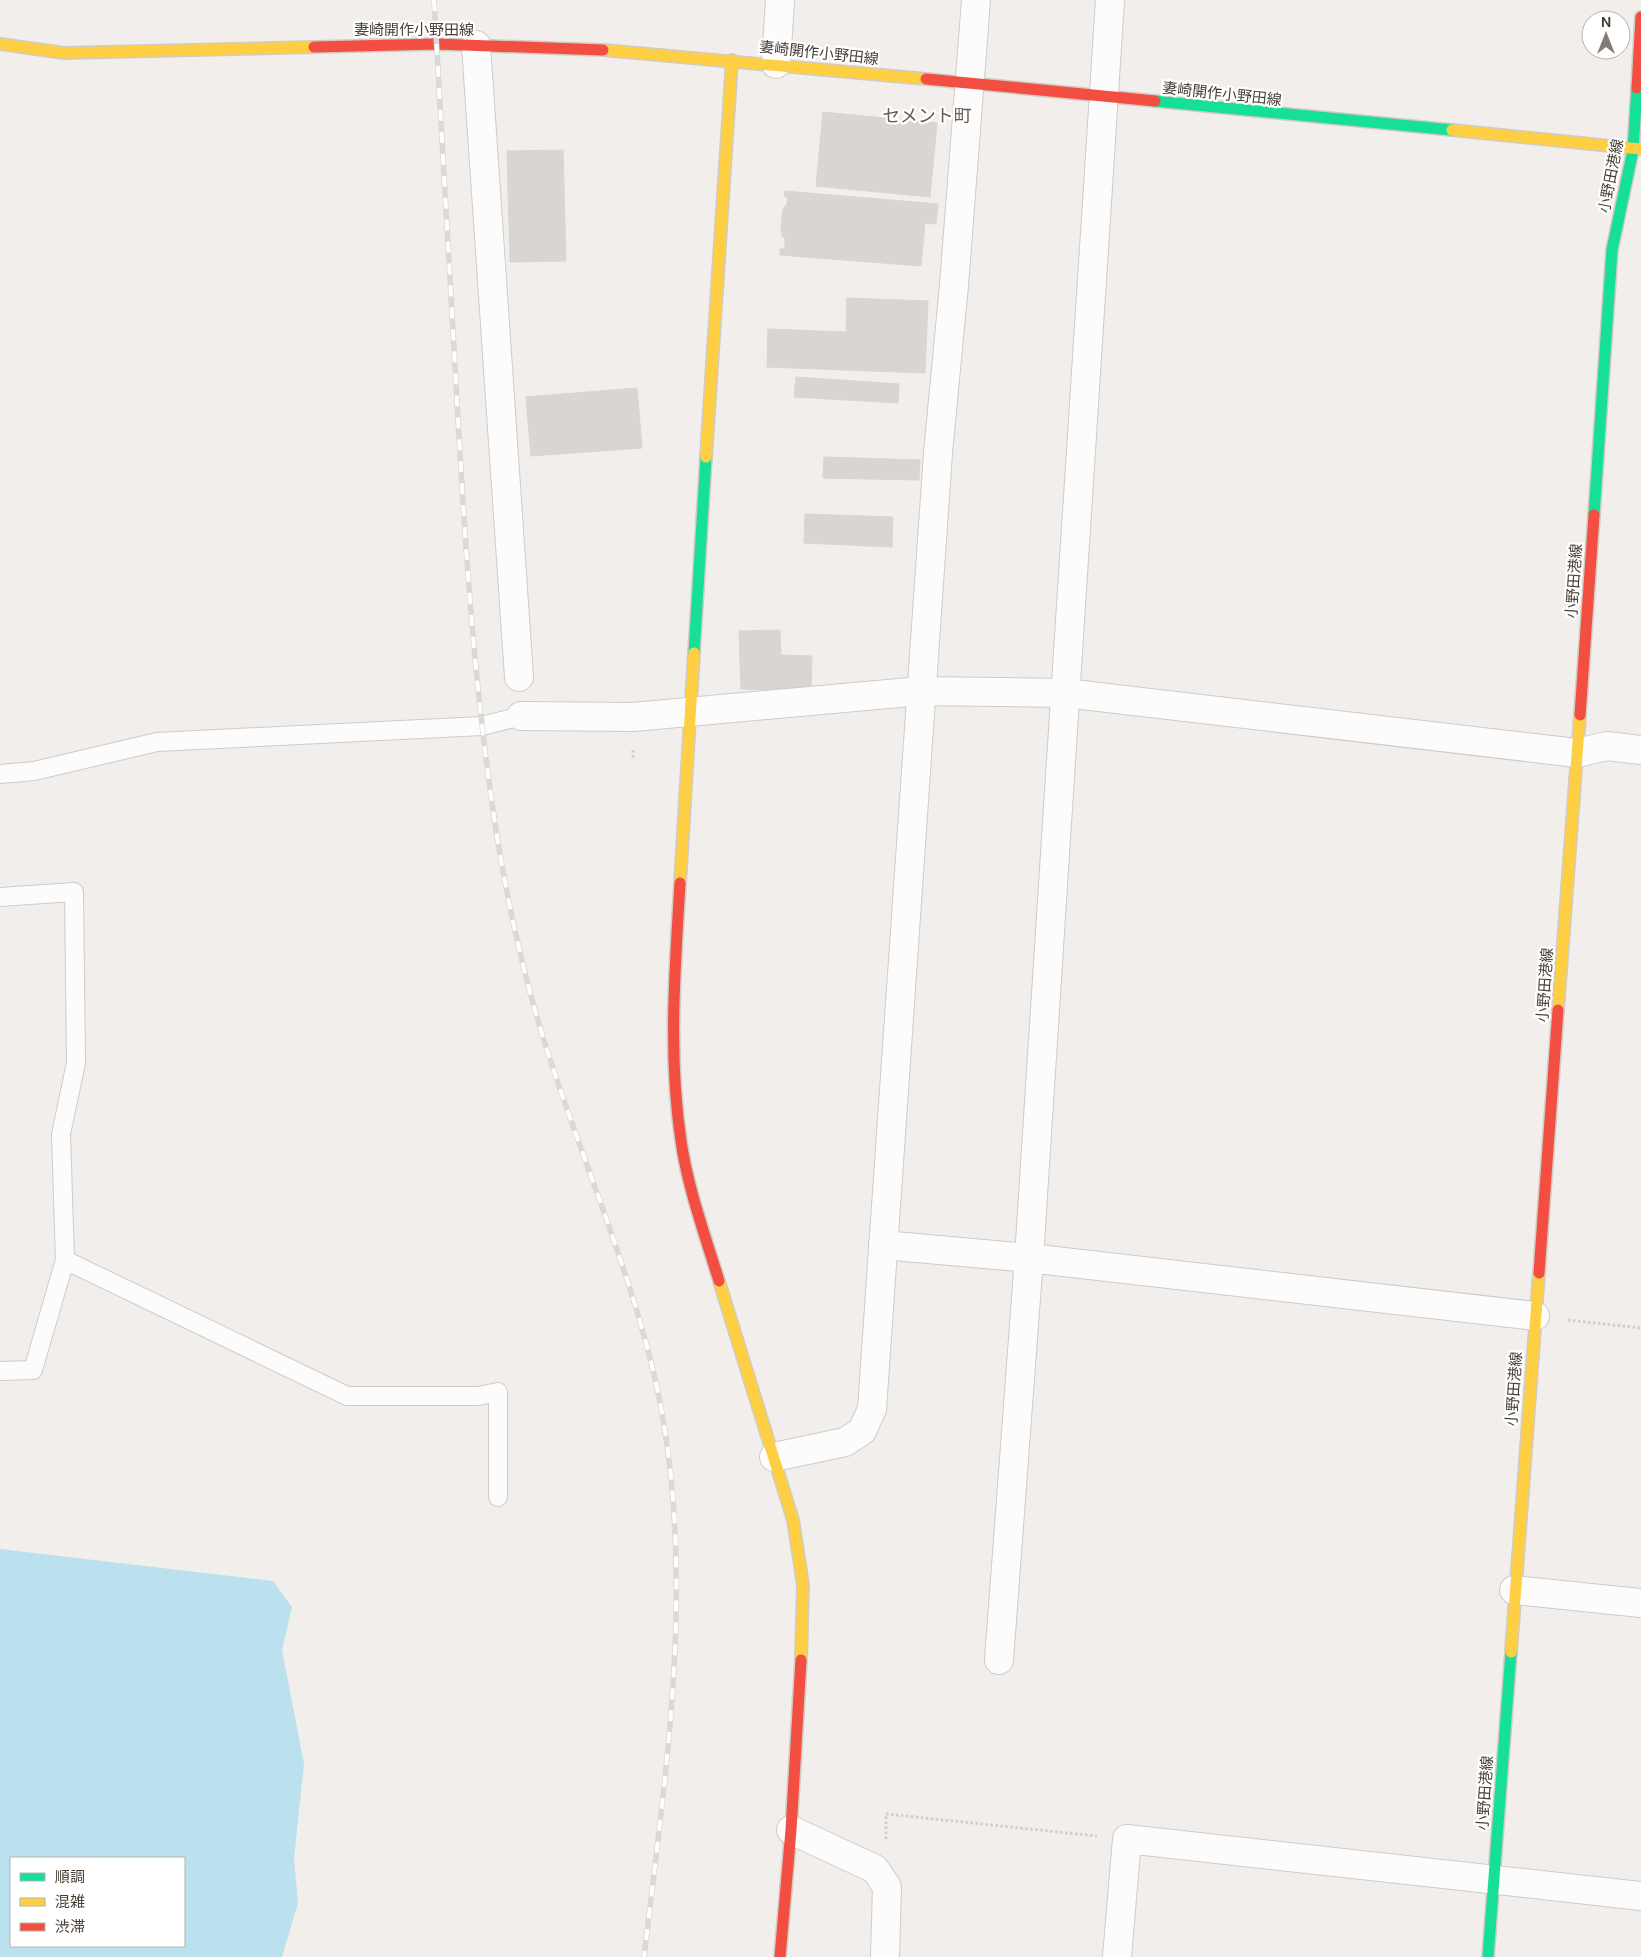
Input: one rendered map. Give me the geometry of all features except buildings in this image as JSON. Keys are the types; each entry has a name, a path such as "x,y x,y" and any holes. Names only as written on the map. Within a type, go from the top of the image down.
{"main road":[{"name":"小野田港線","path":"1488,1957 1577,753 1612,250 1637,150 1641,17"},
{"name":"妻崎開作小野田線","path":"0,44 64,52 437,44 595,48 776,64 1637,150"},
{"path":"732,60 674,989 675,1085 680,1133 697,1209 793,1520 803,1585 801,1666 791,1830 780,1957"}],"street":[{"path":"776,64 780,0"},
{"path":"774,1457 845,1442 862,1431 872,1410 938,453 976,0"},
{"path":"999,1660 1029,1258 1102,97 1110,0"},
{"path":"476,45 519,677"},
{"path":"521,716 633,717 690,710 921,691 1065,692 1577,753 1607,746 1641,750"},
{"path":"883,1245 1029,1258 1535,1316"},
{"path":"1514,1590 1641,1603"},
{"path":"791,1830 875,1868 887,1887 885,1957"},
{"path":"1117,1957 1127,1839 1494,1878 1641,1896"}],"lane":[{"path":"0,774 34,771 157,742 482,726 521,716"},
{"path":"0,897 74,892 76,1063 61,1134 65,1260 33,1370 0,1371"},
{"path":"65,1260 347,1396 478,1396 498,1392 498,1497"}],"path":[{"path":"1535,1316 1641,1328"},
{"path":"875,1868 886,1840 886,1814 1127,1839"}],"water":[{"path":"0,1549 273,1581 292,1607 282,1650 304,1764 294,1858 298,1903 282,1957 0,1957"}],"railway":[{"path":"434,0 468,575 477,680 497,836 507,892 533,1004 563,1097 629,1285 651,1362 666,1435 674,1510 676,1584 674,1659 662,1808 644,1957"}],"traffic: fast":[{"path":"1594,515 1612,250 1633,150 1637,88"},
{"path":"1155,101 1452,130"},
{"path":"694,653 706,457"},
{"path":"1488,1957 1511,1652"}],"traffic: slow":[{"path":"0,44 64,53 314,47"},
{"path":"603,50 926,79"},
{"path":"706,457 732,60"},
{"path":"1452,130 1641,149"},
{"path":"680,883 694,653"},
{"path":"1558,1010 1580,715"},
{"path":"1511,1652 1539,1273"},
{"path":"719,1281 793,1520 803,1585 801,1660"}],"traffic: jam":[{"path":"1637,88 1641,17"},
{"path":"314,47 437,44 603,50"},
{"path":"926,79 1155,101"},
{"path":"1580,715 1594,515"},
{"path":"680,883 674,1012 677,1109 688,1177 719,1281"},
{"path":"1539,1273 1558,1010"},
{"path":"780,1957 791,1830 801,1660"}],"district":[{"name":"セメント町","path":"927,116"}]}
